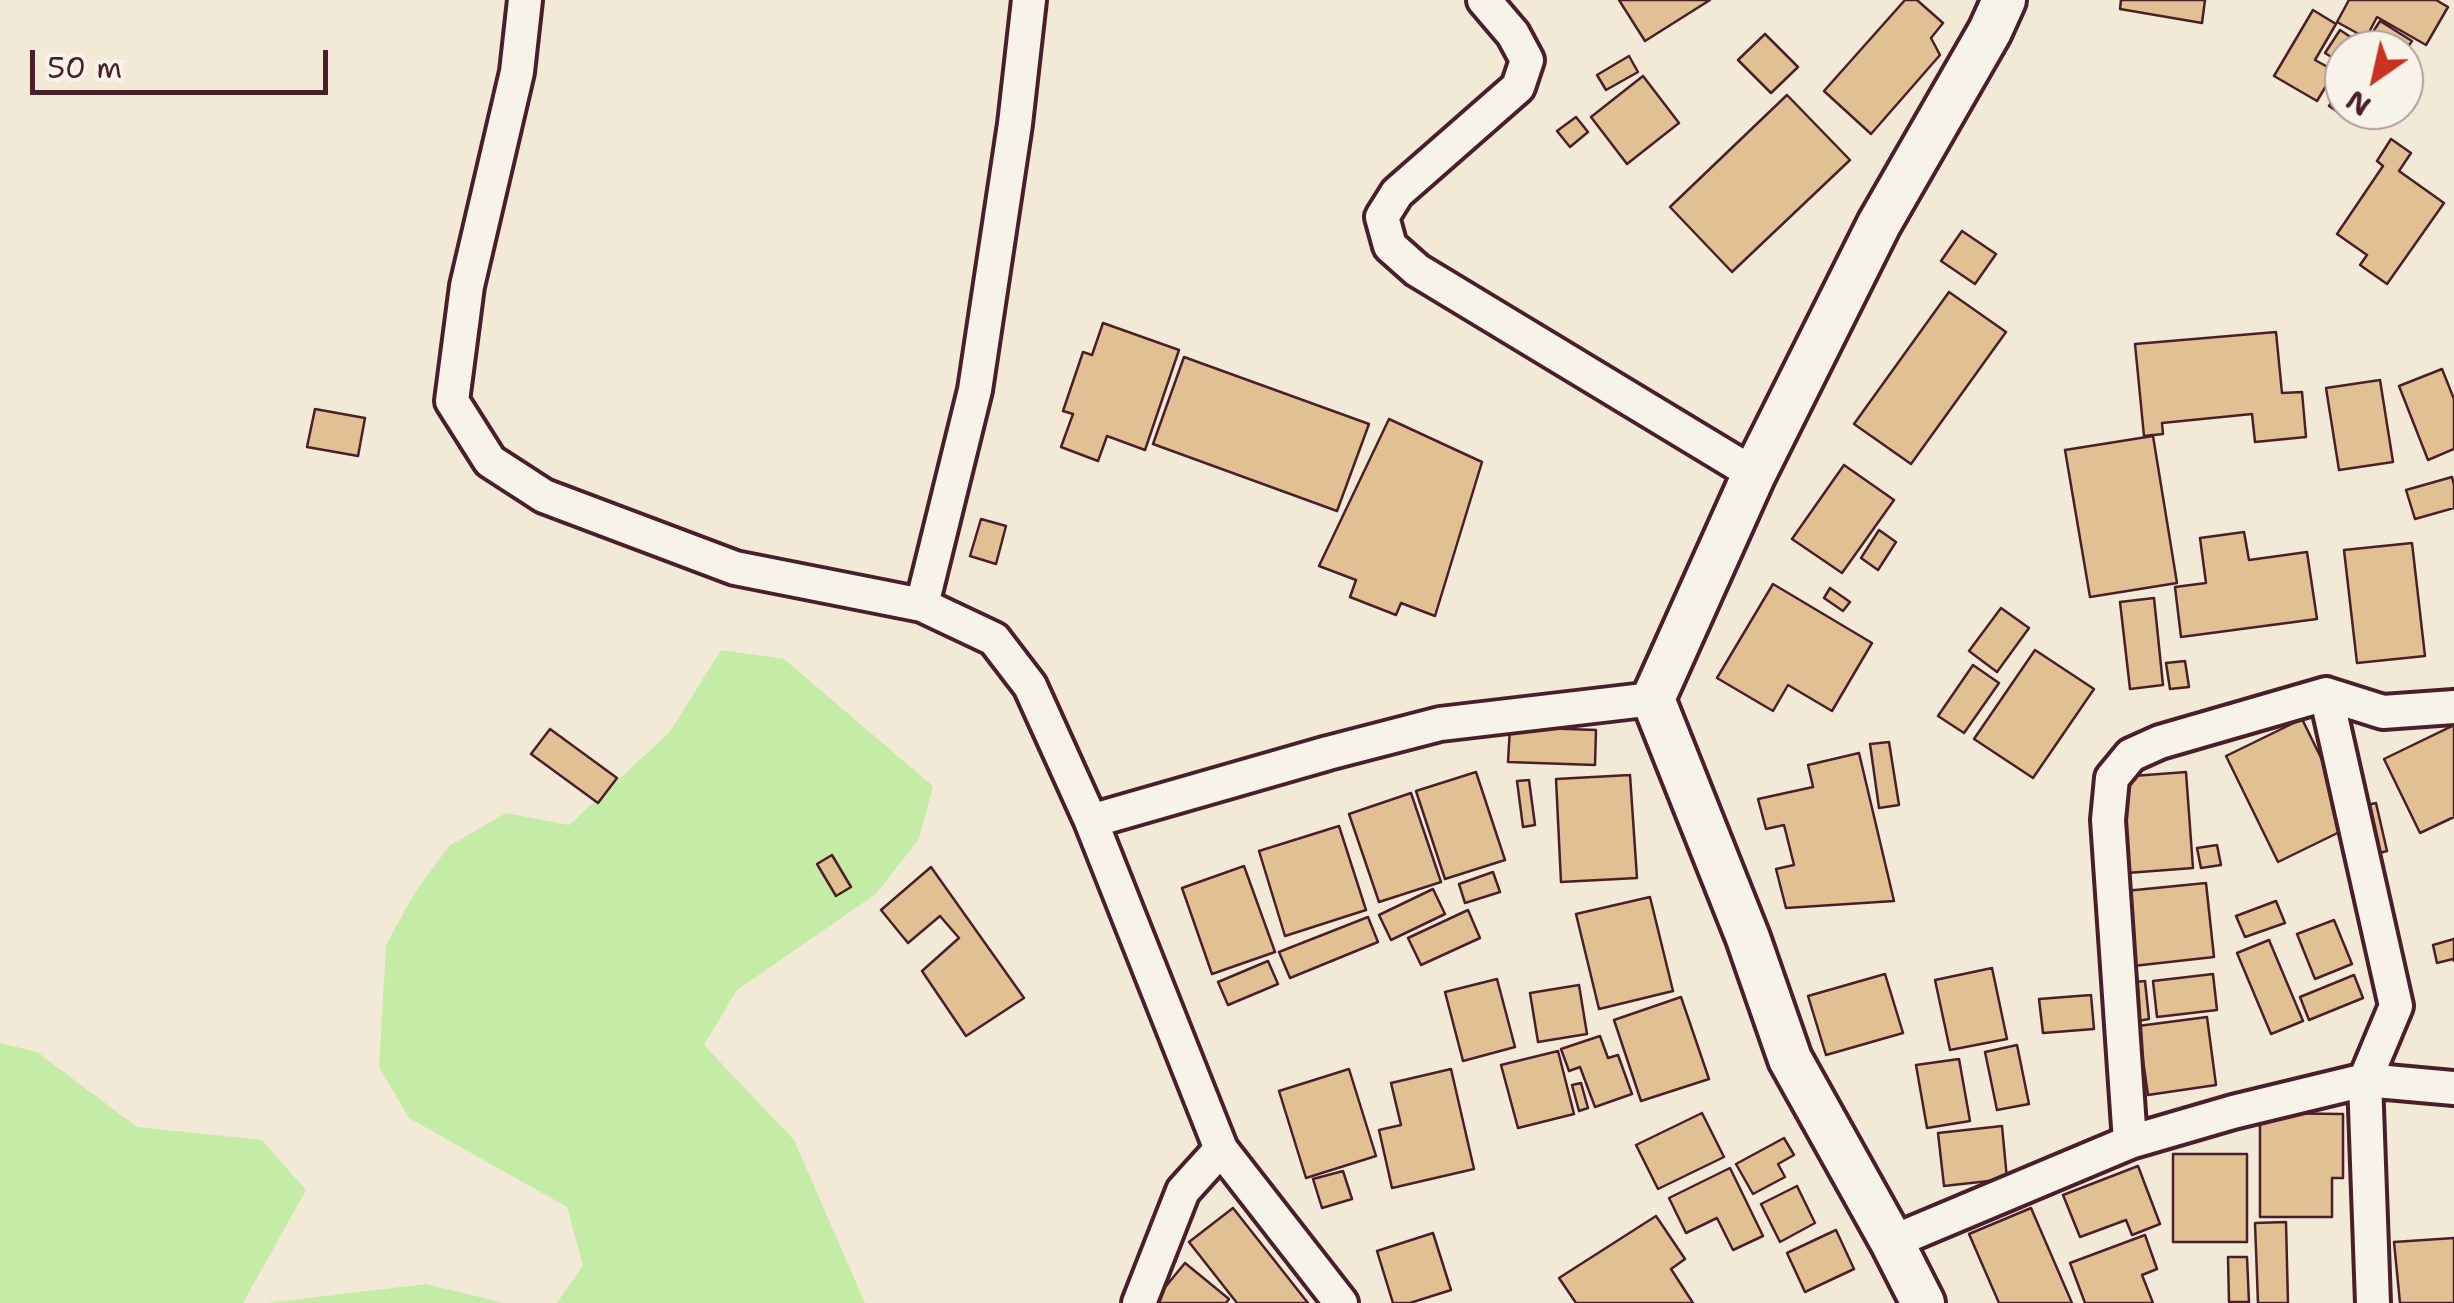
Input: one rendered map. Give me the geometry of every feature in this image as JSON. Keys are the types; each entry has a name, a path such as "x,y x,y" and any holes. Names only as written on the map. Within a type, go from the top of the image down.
{"street":[{"path":"525,0 517,72 467,286 452,401 490,461 544,496 735,568 922,605 994,639 1030,686 1091,821 1221,1149 1341,1303"},
{"path":"922,605 974,390 1015,124 1029,0"},
{"path":"1484,0 1513,34 1528,60 1518,87 1396,193 1382,217 1390,246 1417,270 1754,474"},
{"path":"1923,1303 1790,1059 1748,938 1653,699 1754,474 1879,224 2004,0"},
{"path":"2130,1142 2108,820 2112,778 2131,755 2160,742 2326,694 2382,712 2454,707"},
{"path":"2326,694 2396,1006 2365,1080 2372,1303"},
{"path":"1091,821 1440,724 1653,699"},
{"path":"1892,1242 2130,1142 2232,1112 2365,1080 2454,1088"},
{"path":"1139,1303 1183,1191 1221,1149"}],"green space":[{"path":"721,650 784,659 933,786 919,839 876,894 737,990 704,1045 794,1140 865,1303 557,1303 583,1265 567,1207 409,1118 379,1067 386,945 414,894 449,846 506,813 569,825 669,733"},
{"path":"0,1043 37,1052 137,1127 262,1140 306,1190 243,1303 0,1303"},
{"path":"426,1284 504,1303 267,1303"}],"building":[{"path":"1619,0 1710,0 1645,41"},
{"path":"1905,0 1917,0 1943,23 1931,38 1940,55 1871,134 1824,91"},
{"path":"2121,0 2205,0 2202,23 2120,9"},
{"path":"2349,0 2436,0 2448,7 2426,45 2424,30 2400,30 2377,17 2370,30 2352,30 2337,22"},
{"path":"2313,10 2336,24 2332,30 2324,30 2324,45 2315,60 2324,65 2324,89 2317,101 2274,76"},
{"path":"2380,21 2394,30 2374,30"},
{"path":"1765,34 1798,67 1771,93 1738,60"},
{"path":"1629,56 1638,72 1606,90 1597,75"},
{"path":"1643,76 1679,123 1627,164 1591,117"},
{"path":"1787,95 1850,160 1732,272 1670,207"},
{"path":"1576,117 1588,132 1570,147 1557,131"},
{"path":"2391,139 2411,153 2399,171 2444,203 2387,284 2360,265 2367,255 2337,234 2383,166 2377,161"},
{"path":"1962,231 1996,254 1975,284 1941,261"},
{"path":"1949,292 2006,332 1911,464 1854,424"},
{"path":"1103,323 1179,350 1145,450 1107,436 1098,461 1061,447 1073,414 1063,411 1083,352 1092,355"},
{"path":"2276,332 2282,393 2302,392 2306,437 2255,442 2252,414 2162,423 2163,434 2144,436 2135,344"},
{"path":"1184,357 1369,424 1337,511 1153,444"},
{"path":"2442,369 2454,399 2454,449 2428,460 2399,386"},
{"path":"2380,380 2393,462 2339,470 2326,388"},
{"path":"315,409 365,418 358,456 307,447"},
{"path":"1389,419 1482,462 1435,616 1401,603 1396,615 1350,597 1356,580 1319,566"},
{"path":"2153,436 2177,583 2090,597 2065,450"},
{"path":"1844,465 1894,500 1842,573 1792,539"},
{"path":"2452,477 2454,508 2415,519 2406,490"},
{"path":"981,519 1006,526 996,564 970,556"},
{"path":"1879,530 1896,542 1878,570 1861,558"},
{"path":"2244,532 2249,560 2307,552 2317,619 2181,637 2175,587 2206,583 2200,538"},
{"path":"2412,543 2425,656 2357,663 2344,550"},
{"path":"1773,584 1872,643 1832,711 1788,685 1773,711 1717,678"},
{"path":"1830,588 1850,602 1843,611 1824,598"},
{"path":"2154,598 2163,685 2130,689 2120,602"},
{"path":"2001,608 2029,628 1997,672 1969,651"},
{"path":"2035,650 2094,689 2033,778 1974,739"},
{"path":"2185,661 2189,687 2170,689 2166,663"},
{"path":"1973,665 1999,683 1964,733 1938,716"},
{"path":"2302,719 2354,825 2278,862 2226,756"},
{"path":"2454,725 2454,817 2420,833 2384,759"},
{"path":"1510,727 1596,730 1595,765 1508,762"},
{"path":"550,729 617,778 598,803 531,754"},
{"path":"1889,742 1899,805 1879,808 1870,744"},
{"path":"1859,753 1894,901 1786,908 1776,869 1794,865 1784,825 1766,829 1758,799 1813,787 1808,765"},
{"path":"1476,772 1505,860 1445,879 1416,791"},
{"path":"2186,772 2193,868 2127,873 2120,777"},
{"path":"1630,775 1637,878 1561,882 1556,779"},
{"path":"1529,780 1535,825 1523,827 1517,781"},
{"path":"1411,793 1441,882 1379,902 1349,814"},
{"path":"2376,803 2387,851 2368,856 2357,807"},
{"path":"1339,826 1366,910 1285,936 1259,851"},
{"path":"2217,845 2221,865 2201,868 2197,848"},
{"path":"832,855 851,887 836,896 817,864"},
{"path":"1244,866 1275,952 1212,974 1182,888"},
{"path":"931,867 1024,998 966,1036 922,971 959,938 940,916 908,943 881,910"},
{"path":"1493,872 1500,892 1465,903 1459,884"},
{"path":"2206,883 2214,957 2133,966 2125,891"},
{"path":"1433,889 1445,914 1391,940 1379,915"},
{"path":"1650,897 1673,991 1599,1009 1576,914"},
{"path":"2276,901 2285,923 2245,937 2236,916"},
{"path":"1468,910 1480,938 1421,965 1408,938"},
{"path":"1368,917 1378,942 1290,978 1279,952"},
{"path":"2334,920 2352,964 2315,979 2297,934"},
{"path":"2454,939 2454,961 2437,963 2433,945"},
{"path":"2269,940 2303,1021 2271,1034 2237,953"},
{"path":"1268,961 1278,984 1228,1005 1218,982"},
{"path":"1992,968 2007,1039 1950,1050 1935,980"},
{"path":"1885,974 1903,1033 1826,1055 1808,996"},
{"path":"2213,974 2217,1010 2157,1017 2153,981"},
{"path":"2354,975 2363,998 2309,1020 2300,997"},
{"path":"1497,979 1515,1047 1463,1061 1445,992"},
{"path":"2145,981 2149,1019 2138,1021 2134,982"},
{"path":"1579,985 1587,1034 1538,1042 1530,993"},
{"path":"2091,995 2094,1029 2043,1033 2039,999"},
{"path":"1681,997 1709,1079 1641,1101 1614,1020"},
{"path":"2207,1017 2216,1085 2148,1095 2138,1026"},
{"path":"1600,1036 1608,1058 1618,1055 1632,1094 1595,1107 1580,1067 1569,1071 1561,1049"},
{"path":"2017,1045 2029,1104 1997,1110 1985,1052"},
{"path":"1558,1051 1574,1114 1518,1128 1501,1065"},
{"path":"1959,1059 1970,1121 1927,1128 1916,1065"},
{"path":"1349,1069 1376,1156 1306,1178 1279,1091"},
{"path":"1451,1069 1474,1169 1392,1188 1379,1130 1401,1125 1391,1083"},
{"path":"1581,1083 1588,1108 1579,1111 1572,1085"},
{"path":"1702,1113 1724,1157 1658,1189 1636,1145"},
{"path":"2260,1113 2343,1114 2343,1178 2332,1178 2332,1217 2260,1217"},
{"path":"2002,1126 2007,1179 1944,1186 1938,1133"},
{"path":"1784,1138 1794,1155 1778,1164 1785,1177 1753,1194 1736,1164"},
{"path":"2173,1154 2247,1154 2247,1242 2173,1242"},
{"path":"2138,1166 2160,1224 2132,1235 2126,1220 2080,1237 2063,1195"},
{"path":"1730,1168 1763,1236 1733,1250 1717,1218 1686,1233 1669,1198"},
{"path":"1343,1171 1352,1199 1322,1208 1313,1179"},
{"path":"1797,1186 1815,1223 1780,1242 1761,1204"},
{"path":"1233,1208 1308,1303 1237,1303 1189,1242"},
{"path":"2031,1208 2072,1303 1999,1303 1969,1234"},
{"path":"1656,1216 1685,1259 1671,1269 1693,1303 1576,1303 1559,1278"},
{"path":"2286,1222 2288,1303 2258,1303 2255,1223"},
{"path":"1836,1230 1854,1269 1805,1292 1787,1253"},
{"path":"1433,1233 1451,1290 1410,1303 1393,1303 1377,1251"},
{"path":"2145,1235 2157,1269 2142,1275 2153,1303 2085,1303 2070,1263"},
{"path":"2454,1238 2454,1303 2400,1303 2394,1242"},
{"path":"2228,1257 2247,1257 2249,1302 2229,1302"},
{"path":"1185,1263 1229,1299 1226,1303 1152,1303"}]}
